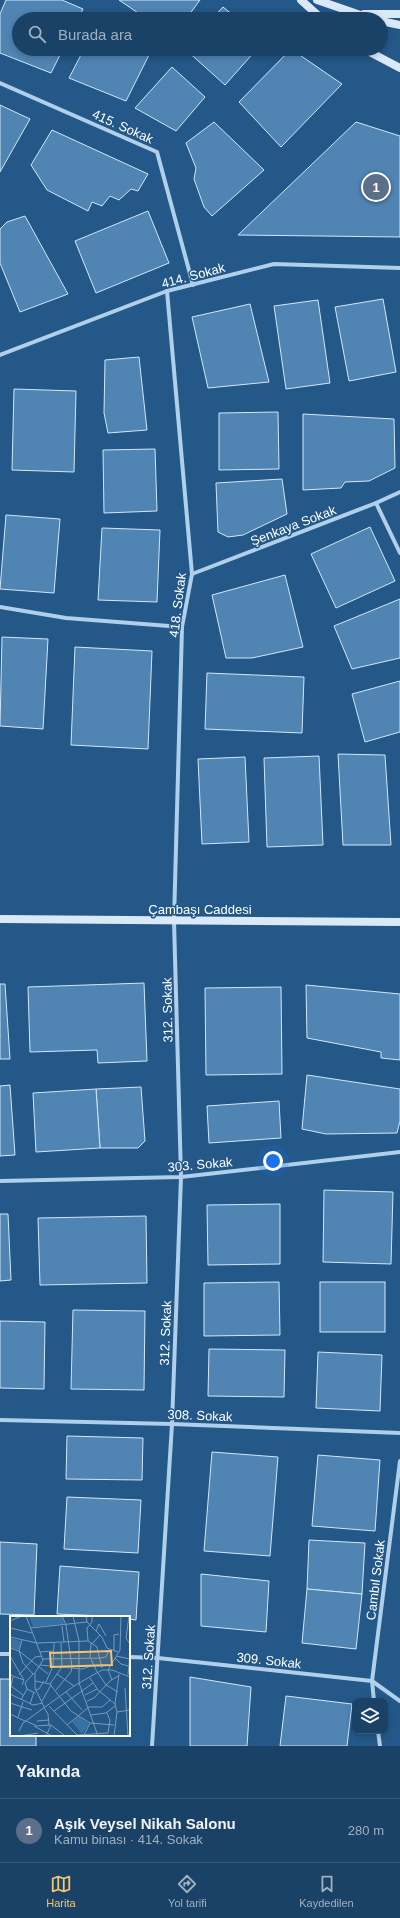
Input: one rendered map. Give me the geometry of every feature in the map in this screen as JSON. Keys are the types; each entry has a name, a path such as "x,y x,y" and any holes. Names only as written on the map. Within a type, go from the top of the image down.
{"main road":[{"path":"301,0 314,12"},
{"path":"317,0 350,12"},
{"path":"388,14 400,14"},
{"path":"388,22 400,25"},
{"path":"377,56 400,68"},
{"name":"Çambaşı Caddesi","path":"0,919 400,922"}],"street":[{"name":"415. Sokak","path":"0,82 157,152 193,285"},
{"name":"414. Sokak","path":"0,355 167,291 274,264 400,268"},
{"name":"418. Sokak","path":"167,291 192,574 182,627 174,921"},
{"name":"Şenkaya Sokak","path":"192,574 376,503 400,492"},
{"path":"376,503 400,553"},
{"path":"0,607 66,618 182,627"},
{"name":"312. Sokak","path":"152,1746 172,1424 181,1177 174,921"},
{"name":"303. Sokak","path":"0,1181 181,1177 400,1152"},
{"name":"308. Sokak","path":"0,1420 172,1424 400,1433"},
{"name":"Cambıl Sokak","path":"374,1698 372,1681 400,1462"},
{"name":"309. Sokak","path":"130,1657 158,1658 372,1681 400,1701"},
{"path":"378,1734 380,1746"}],"building":[{"path":"6,0 62,0 83,9 82,12 12,12 12,56 60,56 51,73 0,53 0,14"},
{"path":"119,0 200,0 191,12 137,12"},
{"path":"223,7 229,12 218,12"},
{"path":"80,56 148,56 126,101 69,78"},
{"path":"193,56 251,56 225,85"},
{"path":"284,56 301,56 342,84 281,147 239,102"},
{"path":"172,67 205,97 176,131 135,108"},
{"path":"0,105 30,119 0,172"},
{"path":"214,122 264,170 212,216 204,207 194,179 196,168 186,143"},
{"path":"356,122 400,136 400,237 238,235"},
{"path":"52,130 148,174 138,191 131,189 119,200 110,196 102,206 92,202 88,211 47,190 31,165"},
{"path":"148,211 169,263 96,293 75,241"},
{"path":"25,216 68,294 20,312 0,263 0,229 7,222"},
{"path":"383,299 396,372 349,381 335,307"},
{"path":"318,300 330,383 286,389 274,306"},
{"path":"250,304 269,382 208,388 192,317"},
{"path":"139,357 147,430 108,433 104,413 105,360"},
{"path":"14,389 76,391 74,472 12,470"},
{"path":"278,412 279,469 219,470 219,413"},
{"path":"303,414 394,419 395,468 369,481 345,482 341,488 303,490"},
{"path":"155,449 157,511 104,513 103,450"},
{"path":"282,479 287,514 243,535 228,537 218,532 216,483"},
{"path":"6,515 60,519 54,593 0,589"},
{"path":"370,527 395,581 336,608 311,554"},
{"path":"102,528 160,530 157,602 98,600"},
{"path":"285,575 303,647 252,658 226,658 212,595"},
{"path":"400,599 400,658 352,669 334,626"},
{"path":"2,637 48,639 43,729 0,726"},
{"path":"75,647 152,651 148,749 71,745"},
{"path":"207,673 304,677 302,733 205,729"},
{"path":"400,681 400,732 365,742 352,694"},
{"path":"338,754 385,755 391,845 343,845"},
{"path":"319,756 323,845 267,847 264,758"},
{"path":"245,757 249,842 202,844 198,759"},
{"path":"144,983 147,1061 98,1063 97,1050 30,1052 28,987"},
{"path":"0,984 5,984 10,1059 0,1059"},
{"path":"306,985 400,994 400,1060 381,1058 381,1052 307,1038"},
{"path":"281,987 282,1074 206,1075 205,988"},
{"path":"307,1075 400,1089 400,1121 397,1133 326,1134 302,1129"},
{"path":"10,1085 15,1155 0,1156 0,1086"},
{"path":"141,1087 145,1141 138,1148 100,1148 96,1089"},
{"path":"96,1089 100,1148 36,1152 33,1093"},
{"path":"279,1101 281,1138 209,1143 207,1106"},
{"path":"324,1190 393,1192 391,1264 323,1262"},
{"path":"280,1204 280,1264 208,1265 207,1205"},
{"path":"0,1214 8,1214 11,1280 0,1281"},
{"path":"146,1216 147,1283 40,1285 38,1218"},
{"path":"279,1282 280,1335 204,1336 204,1283"},
{"path":"320,1282 385,1282 385,1332 320,1332"},
{"path":"73,1310 145,1311 144,1390 71,1389"},
{"path":"0,1321 45,1322 44,1389 0,1388"},
{"path":"209,1349 285,1350 284,1397 208,1396"},
{"path":"318,1352 382,1355 380,1411 316,1408"},
{"path":"67,1436 143,1438 142,1480 66,1479"},
{"path":"212,1452 278,1457 270,1556 204,1551"},
{"path":"318,1455 380,1460 375,1531 312,1526"},
{"path":"67,1497 141,1500 138,1553 64,1549"},
{"path":"309,1540 365,1543 362,1594 307,1589"},
{"path":"0,1542 37,1544 34,1615 0,1614"},
{"path":"60,1566 139,1572 136,1620 130,1619 130,1616 57,1614"},
{"path":"201,1574 269,1581 266,1632 201,1626"},
{"path":"307,1589 362,1594 356,1649 302,1643"},
{"path":"190,1677 251,1687 247,1746 190,1746"},
{"path":"0,1679 10,1679 10,1736 36,1736 36,1746 0,1746"},
{"path":"286,1696 352,1704 347,1746 280,1746"}],"place":[{"name":"Aşık Veysel Nikah Salonu","path":"376,187"}]}
